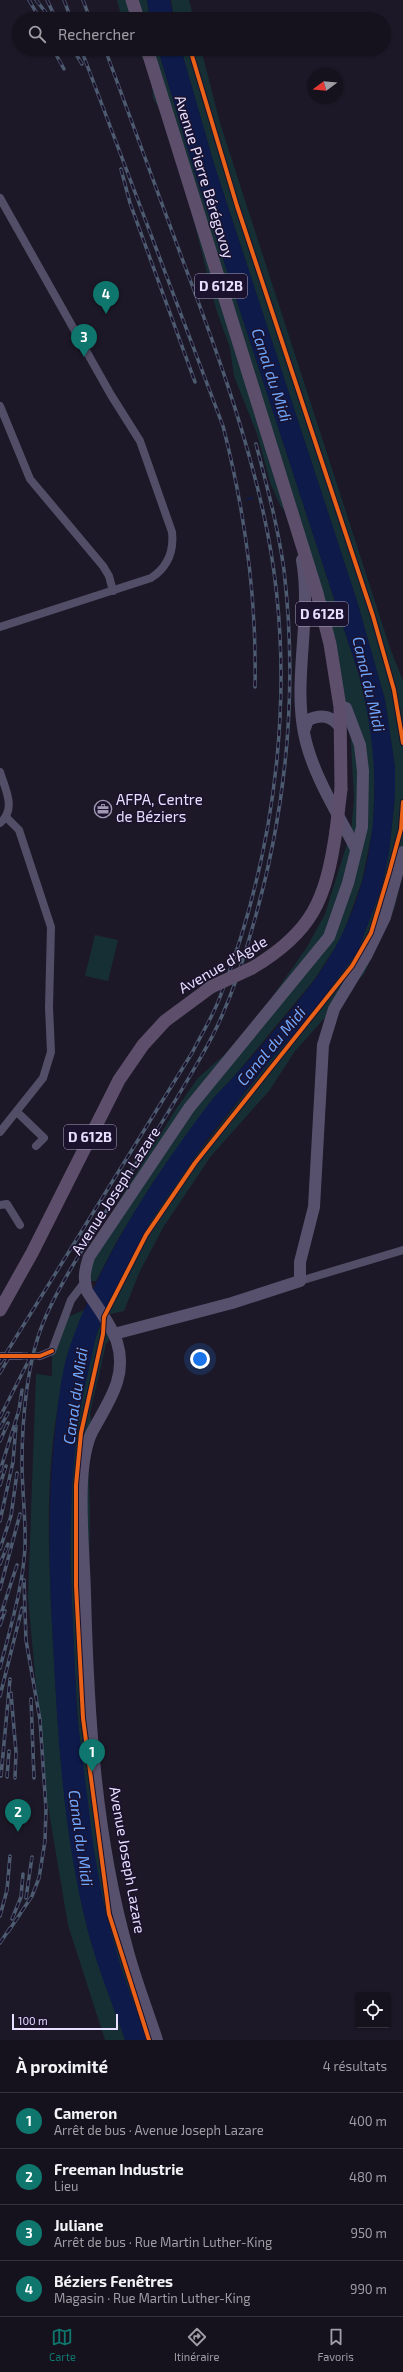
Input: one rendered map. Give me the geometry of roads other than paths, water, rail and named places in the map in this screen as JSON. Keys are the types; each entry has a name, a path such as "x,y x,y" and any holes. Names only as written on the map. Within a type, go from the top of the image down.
{"main road":[{"path":"132,0 136,12"},
{"name":"Avenue Pierre Bérégovoy","path":"149,56 296,523 330,644 340,707"},
{"path":"296,523 305,574 304,648 301,704 304,732 310,753 321,781 356,849"},
{"name":"Avenue d'Agde","path":"0,1310 32,1253 118,1080 143,1045 165,1021 211,988 252,968 285,946 310,921 321,898 331,865 336,831 341,789 340,707"},
{"name":"Avenue Joseph Lazare","path":"157,2040 127,1949 111,1877 98,1798 87,1679 82,1480 86,1446 118,1383 120,1355 111,1330 86,1287 84,1270 90,1257 189,1108 329,937 348,883 362,827 363,771 360,745 346,708 340,707"},
{"path":"304,732 308,720 317,716 328,716 336,720 340,727"},
{"path":"111,1330 232,1303 300,1281 300,1262 314,1207 323,1045 334,1009 366,956 385,917 403,852"}],"street":[{"path":"0,198 111,395 140,441 172,532 173,544 171,553 158,574 113,591 0,627"},
{"path":"0,406 30,479 103,566 109,576 113,591"},
{"path":"0,772 10,805 3,820 18,830 51,927 50,985 52,1052 43,1078 0,1132"},
{"path":"17,1112 44,1138 36,1146"},
{"path":"0,1204 7,1204 20,1225"},
{"path":"300,1281 403,1250"},
{"path":"40,1356 52,1351 71,1300 86,1287"},
{"path":"0,1356 20,1356"}],"water":[{"path":"147,0 170,0 173,12 149,12"},
{"name":"Canal du Midi","path":"160,56 183,56 214,164 357,601 385,700 395,767 395,796 389,852 382,886 358,951 305,1022 273,1057 208,1138 150,1222 105,1311 96,1336 78,1419 72,1485 70,1557 77,1715 94,1850 105,1911 122,1971 147,2040 125,2040 93,1948 80,1899 68,1827 60,1754 52,1615 50,1505 53,1450 63,1372 71,1343 98,1278 114,1247 150,1187 211,1101 257,1051 287,1015 316,978 338,943 354,907 365,870 372,832 374,793 373,754 368,714 359,675 193,167"}],"waterway":[{"path":"247,499 252,498"}],"tunnel":[{"path":"20,1356 40,1356"}],"railway":[{"path":"29,0 36,12"},
{"path":"36,0 45,12"},
{"path":"47,0 53,12"},
{"path":"64,0 68,12"},
{"path":"83,0 87,12"},
{"path":"57,56 64,69"},
{"path":"77,56 82,64"},
{"path":"84,56 223,426 238,491 248,555 254,621 255,687"},
{"path":"0,1363 192,1053 214,1011 240,939 257,879 269,819 277,757 281,695 280,633 274,572 263,511 238,416 217,354 108,56"},
{"path":"121,169 130,203 195,382"},
{"path":"0,1668 16,1608 24,1562 25,1536 22,1474 24,1410 29,1373 43,1323 68,1273 177,1099 218,1025 237,978 264,885 281,796 286,751 290,661 284,570 279,538 256,444"},
{"path":"0,1417 30,1358"},
{"path":"0,1373 8,1359"},
{"path":"0,1471 19,1410 22,1390"},
{"path":"0,1428 8,1413"},
{"path":"0,1441 8,1423"},
{"path":"0,1521 13,1462 16,1426"},
{"path":"0,1485 6,1466"},
{"path":"0,1549 11,1516 17,1473"},
{"path":"0,1589 20,1514"},
{"path":"0,1564 8,1544"},
{"path":"0,1617 17,1565"},
{"path":"8,1932 32,1896 39,1878 45,1841 46,1809 40,1720 26,1640 24,1580"},
{"path":"0,1696 22,1608"},
{"path":"0,1625 5,1611"},
{"path":"1,1776 10,1679"},
{"path":"11,1693 16,1752 15,1778"},
{"path":"31,1699 34,1778"},
{"path":"7,1777 9,1751"},
{"path":"0,1916 7,1890 10,1856"},
{"path":"26,1898 32,1857"},
{"path":"12,1919 21,1897 23,1874"},
{"path":"0,1943 10,1928"}],"place":[{"name":"Béziers Fenêtres","path":"106,314"},
{"name":"Juliane","path":"84,357"},
{"name":"AFPA, Centre de Béziers","path":"103,809"},
{"name":"Cameron","path":"92,1772"},
{"name":"Freeman Industrie","path":"18,1832"}]}
